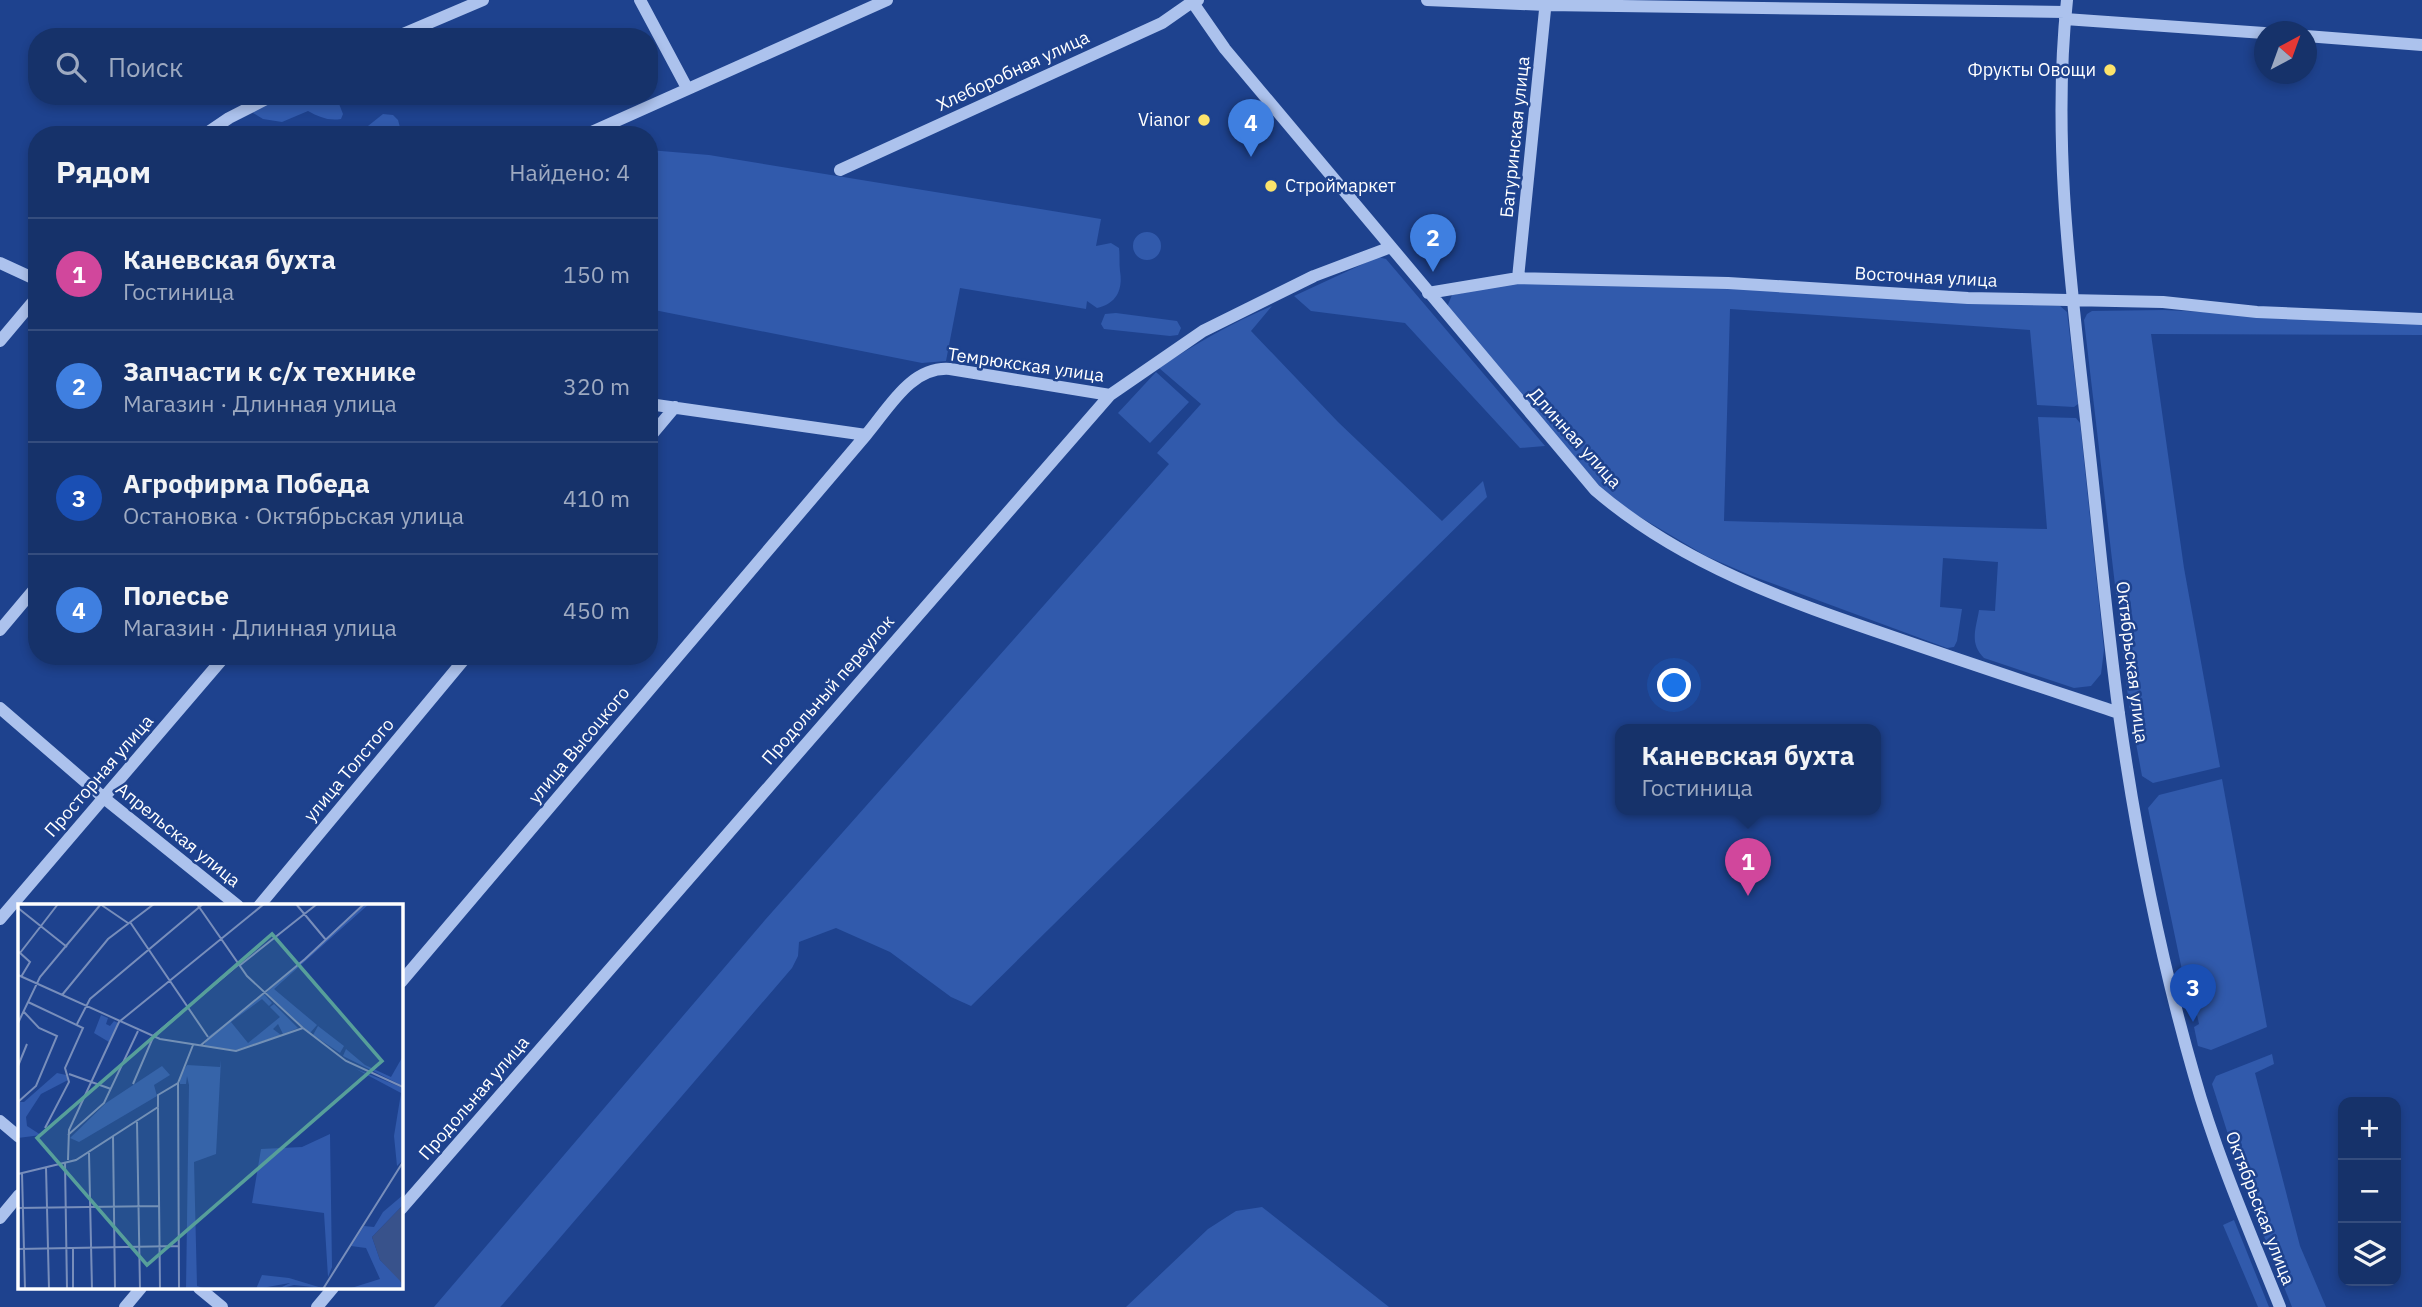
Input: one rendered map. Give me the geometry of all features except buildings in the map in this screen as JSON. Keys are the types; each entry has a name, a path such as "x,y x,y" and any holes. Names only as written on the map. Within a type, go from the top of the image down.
{"street":[{"path":"417,28 483,0"},
{"path":"640,0 655,28"},
{"path":"658,101 887,0"},
{"path":"1427,0 2066,10 2254,32"},
{"name":"Хлеборобная улица","path":"840,170 1162,23 1194,1"},
{"name":"Длинная улица","path":"1194,1 1225,48 1595,490 1640,526 1679,551 1739,580 1845,621 2119,713"},
{"name":"Батуринская улица","path":"1518,278 1546,2"},
{"name":"Октябрьская улица","path":"2066,10 2060,96 2060,147 2073,300 2119,713 2150,890 2172,993 2194,1076 2235,1196 2280,1307"},
{"path":"658,34 687,88"},
{"path":"2317,37 2422,45"},
{"path":"216,126 254,105"},
{"path":"604,126 650,105"},
{"name":"Темрюкская улица","path":"866,435 912,380 933,369 950,369 1110,395 1203,331 1314,276 1391,247"},
{"path":"0,263 28,276"},
{"name":"Восточная улица","path":"1428,293 1518,278 1728,283 1968,298 2163,302 2257,312 2422,319"},
{"path":"0,341 28,308"},
{"name":"Продольный переулок","path":"573,1009 1110,395"},
{"path":"658,405 866,435"},
{"path":"658,427 675,407"},
{"name":"улица Высоцкого","path":"402,981 866,435"},
{"path":"0,630 28,597"},
{"name":"Просторная улица","path":"0,919 217,665"},
{"name":"улица Толстого","path":"261,904 460,665"},
{"name":"Апрельская улица","path":"0,708 236,904"},
{"name":"Продольная улица","path":"402,1208 573,1009"},
{"path":"0,1121 18,1136"},
{"path":"0,1218 18,1196"},
{"path":"125,1307 139,1290"},
{"path":"201,1290 222,1307"},
{"path":"317,1307 331,1290"}],"shaded area":[{"path":"263,105 340,105 343,114 341,119 332,119 308,111 282,122 263,119 253,113"},
{"path":"383,114 393,115 400,126 368,126"},
{"path":"658,151 709,155 1101,219 1096,246 1111,243 1119,248 1121,278 1114,299 1097,308 1087,301 1086,309 960,288 946,361 922,363 658,311"},
{"path":"1147,232 1157,236 1161,246 1157,256 1147,260 1137,256 1133,246 1137,236"},
{"path":"1378,257 1386,259 1545,446 1520,448 1405,323 1311,311 1294,296"},
{"path":"1522,282 1728,288 2060,306 2067,312 2078,404 2074,407 2037,405 2030,330 1730,309 1724,521 2047,529 2038,417 2076,418 2080,423 2104,650 2101,674 2091,686 2074,688 1984,658 1976,647 1975,630 1979,610 1995,611 1998,562 1943,558 1940,607 1962,609 1957,641 1954,647 1947,648 1752,576 1706,556 1618,504 1450,314 1447,307 1452,295"},
{"path":"1272,306 1251,331 1338,422 1442,521 1483,481 1487,497 971,1006 951,997 890,952 836,928 799,942 798,956 792,968 500,1307 434,1307 765,920 1169,464 1157,453 1201,404 1159,368 1214,334"},
{"path":"2164,310 2422,323 2422,335 2151,334 2184,568 2220,767 2153,783 2142,776 2129,705 2084,320 2092,311"},
{"path":"1105,314 1177,321 1181,328 1178,335 1170,336 1104,329 1101,324"},
{"path":"1156,372 1189,402 1150,443 1118,413"},
{"path":"2222,779 2267,1027 2211,1050 2198,1046 2194,1027 2199,1024 2197,1015 2191,1013 2148,808 2159,795"},
{"path":"2272,1054 2274,1064 2255,1073 2300,1246 2326,1307 2292,1307 2246,1191 2212,1084 2216,1076"},
{"path":"1262,1207 1389,1307 1126,1307 1208,1229 1236,1211"},
{"path":"2234,1220 2269,1307 2258,1307 2223,1225"}],"place":[{"name":"Фрукты Овощи","path":"2110,70"},
{"name":"Vianor","path":"1204,120"},
{"name":"Полесье","path":"1251,157"},
{"name":"Строймаркет","path":"1271,186"},
{"name":"Запчасти к с/х технике","path":"1433,272"},
{"name":"Каневская бухта","path":"1748,896"},
{"name":"Агрофирма Победа","path":"2193,1022"}]}
